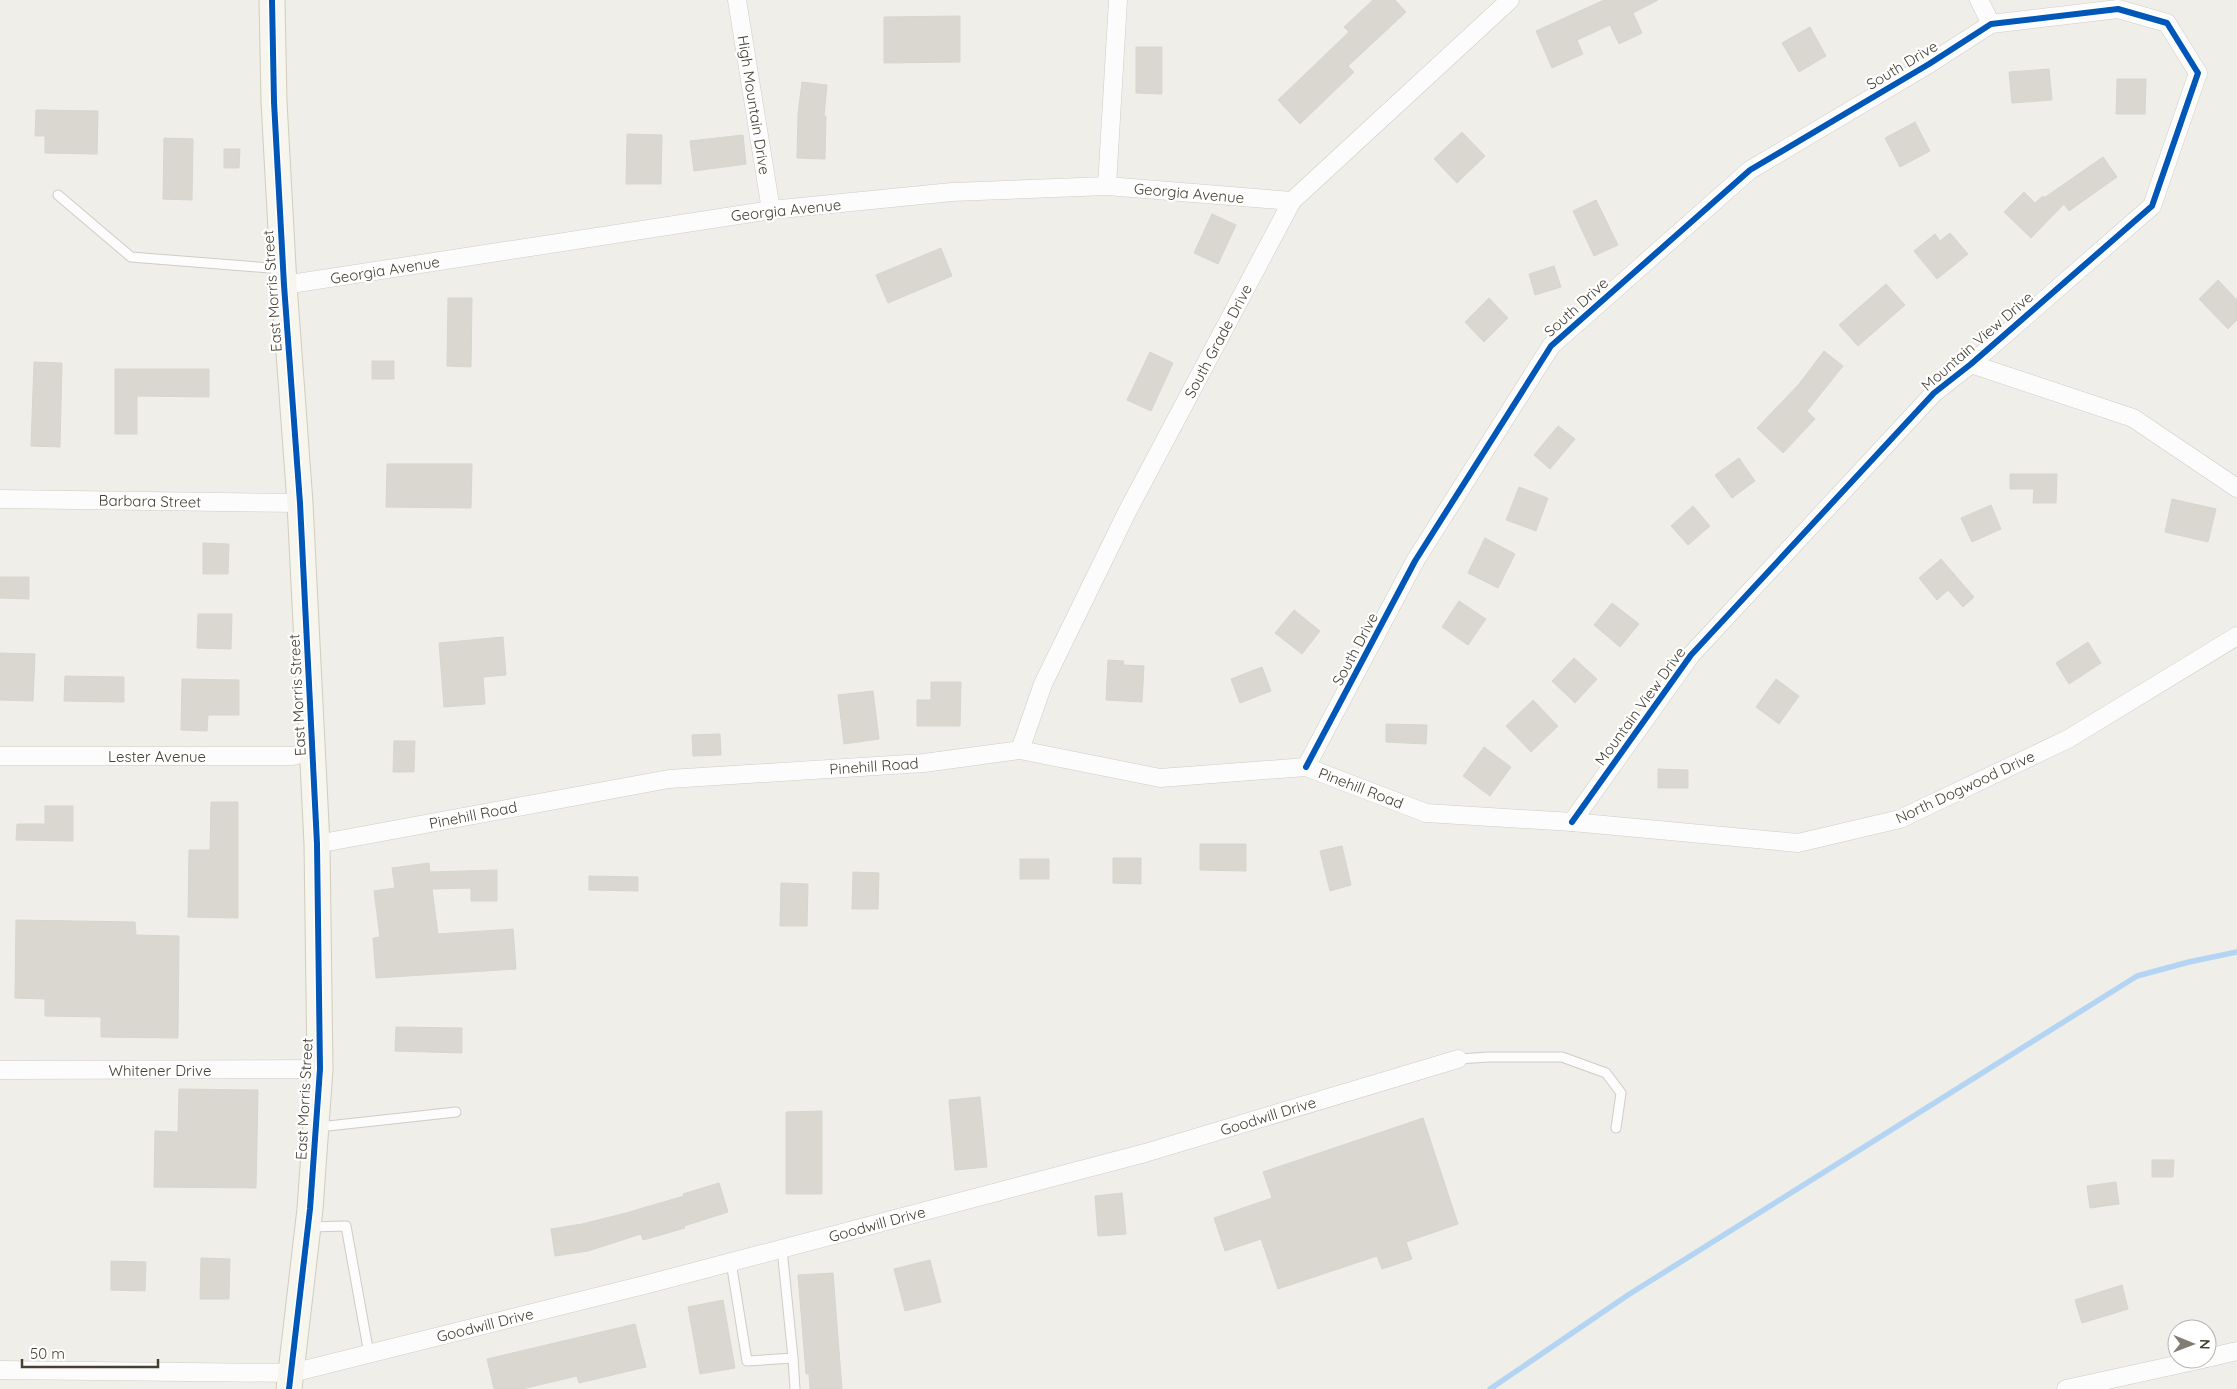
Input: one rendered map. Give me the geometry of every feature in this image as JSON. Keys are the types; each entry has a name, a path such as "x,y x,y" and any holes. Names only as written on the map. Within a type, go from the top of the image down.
{"main road":[{"name":"East Morris Street","path":"272,0 274,102 283,277 300,503 317,844 320,1069 308,1227 291,1381"}],"street":[{"name":"High Mountain Drive","path":"737,0 771,210"},
{"path":"1107,186 1118,0"},
{"name":"South Grade Drive","path":"1020,750 1043,684 1127,512 1292,201 1510,0"},
{"path":"1979,0 1991,24"},
{"name":"Mountain View Drive","path":"1572,822 1691,655 1934,393 1971,364 2152,206 2198,72 2167,23 2118,9 1991,24"},
{"name":"South Drive","path":"1306,767 1415,561 1551,346 1750,170 1929,64 1991,24"},
{"name":"Georgia Avenue","path":"283,277 771,210 952,192 1107,186 1292,201"},
{"path":"1971,364 2133,418 2237,488"},
{"name":"Barbara Street","path":"0,499 300,503"},
{"name":"North Dogwood Drive","path":"1426,813 1572,822 1798,843 1900,819 2068,739 2237,636"},
{"name":"Lester Avenue","path":"0,756 293,756 312,750"},
{"name":"Pinehill Road","path":"317,844 668,779 924,763 1020,750 1160,778 1306,767 1426,813"},
{"name":"Goodwill Drive","path":"0,1370 291,1381 369,1354 782,1249 1145,1152 1458,1059"},
{"name":"Whitener Drive","path":"0,1070 320,1069"},
{"path":"2217,1356 2237,1351"},
{"path":"2066,1389 2167,1367"}],"lane":[{"path":"58,194 131,257 283,277"},
{"path":"1458,1059 1562,1057 1606,1073 1621,1094 1616,1128"},
{"path":"316,1127 456,1112"},
{"path":"308,1227 346,1226 369,1354"},
{"path":"782,1249 795,1389"},
{"path":"731,1262 747,1360 793,1358"}],"building":[{"path":"1373,0 1395,0 1406,12 1348,66 1354,72 1300,124 1278,100 1349,32 1344,27"},
{"path":"1604,0 1658,0 1633,13 1642,33 1619,44 1610,25 1577,40 1583,54 1552,68 1536,31"},
{"path":"960,16 960,62 884,63 884,17"},
{"path":"1810,27 1826,56 1799,72 1782,43"},
{"path":"1136,47 1162,47 1162,94 1136,93"},
{"path":"2049,69 2052,100 2012,103 2009,72"},
{"path":"2117,79 2146,79 2145,114 2116,114"},
{"path":"802,82 827,85 824,116 826,116 825,159 797,158 798,114"},
{"path":"36,110 98,111 97,154 45,153 45,136 35,136"},
{"path":"1915,122 1930,151 1900,167 1885,138"},
{"path":"1462,132 1485,156 1457,183 1434,159"},
{"path":"627,134 662,135 661,184 626,184"},
{"path":"743,135 746,164 694,171 690,141"},
{"path":"164,138 193,139 192,200 163,199"},
{"path":"224,149 240,149 239,168 224,168"},
{"path":"2103,157 2117,177 2069,211 2064,204 2031,238 2004,212 2024,192 2035,203"},
{"path":"1596,200 1618,245 1594,256 1573,211"},
{"path":"1212,214 1236,225 1218,264 1194,253"},
{"path":"1950,233 1968,254 1937,279 1914,251 1935,234 1940,241"},
{"path":"941,248 952,276 888,303 876,275"},
{"path":"1554,266 1561,287 1535,295 1529,274"},
{"path":"2218,280 2237,300 2237,320 2228,329 2199,299"},
{"path":"1886,284 1905,305 1858,346 1839,325"},
{"path":"448,298 472,298 471,367 447,366"},
{"path":"1489,298 1508,318 1484,342 1465,322"},
{"path":"1824,351 1843,366 1807,411 1815,419 1783,453 1757,428 1799,384"},
{"path":"1150,352 1173,363 1151,411 1127,400"},
{"path":"372,361 394,361 394,379 372,379"},
{"path":"34,362 62,363 60,447 31,446"},
{"path":"115,369 209,369 209,397 137,396 137,434 115,434"},
{"path":"1558,426 1575,439 1550,469 1534,455"},
{"path":"1739,458 1755,481 1732,498 1715,475"},
{"path":"387,464 472,464 471,508 386,507"},
{"path":"2010,474 2057,474 2056,503 2033,503 2034,489 2010,489"},
{"path":"1519,487 1548,498 1536,531 1506,520"},
{"path":"2172,499 2216,509 2208,542 2165,532"},
{"path":"1991,505 2001,529 1972,542 1961,518"},
{"path":"1693,506 1710,526 1688,545 1671,526"},
{"path":"1485,538 1515,554 1498,588 1468,573"},
{"path":"203,543 229,544 228,574 203,574"},
{"path":"1941,559 1974,597 1963,607 1948,590 1937,600 1919,578"},
{"path":"0,577 29,577 29,599 0,598"},
{"path":"1459,601 1486,619 1468,645 1442,627"},
{"path":"1612,603 1639,624 1620,647 1594,625"},
{"path":"1294,610 1320,631 1302,654 1275,633"},
{"path":"198,614 232,614 231,649 197,648"},
{"path":"503,637 506,675 483,677 485,704 444,707 439,643"},
{"path":"2088,642 2101,663 2069,684 2056,663"},
{"path":"0,653 35,654 33,701 0,700"},
{"path":"1574,658 1597,679 1575,703 1552,681"},
{"path":"1108,660 1124,661 1123,665 1144,666 1142,702 1106,700"},
{"path":"1262,667 1271,691 1240,703 1231,679"},
{"path":"65,676 124,677 124,702 64,701"},
{"path":"182,679 239,680 239,715 208,715 207,731 181,730"},
{"path":"1776,679 1799,696 1779,724 1756,707"},
{"path":"931,682 961,682 960,726 917,726 917,700 931,700"},
{"path":"873,691 879,739 844,744 838,695"},
{"path":"1533,700 1558,726 1531,752 1506,726"},
{"path":"1386,724 1427,725 1426,744 1386,742"},
{"path":"720,734 721,755 693,756 692,735"},
{"path":"394,741 415,741 414,772 393,772"},
{"path":"1484,747 1511,767 1490,796 1463,776"},
{"path":"1658,769 1688,770 1688,788 1658,788"},
{"path":"211,802 238,802 238,918 188,917 189,850 210,850"},
{"path":"45,806 73,806 73,841 16,840 17,824 45,824"},
{"path":"1200,844 1246,844 1246,871 1200,870"},
{"path":"1342,846 1351,885 1330,891 1320,851"},
{"path":"1113,858 1141,858 1141,884 1113,883"},
{"path":"1020,859 1049,859 1049,879 1020,879"},
{"path":"429,863 430,872 497,870 497,901 471,901 471,888 432,889 438,934 513,929 516,969 376,978 373,938 380,937 374,891 395,888 392,868"},
{"path":"853,872 879,873 878,909 852,909"},
{"path":"589,876 638,877 638,891 589,890"},
{"path":"781,883 808,884 807,926 780,926"},
{"path":"16,920 135,922 136,935 179,936 178,1038 101,1037 101,1017 45,1016 45,999 15,998"},
{"path":"396,1027 462,1028 462,1053 395,1051"},
{"path":"179,1089 258,1090 256,1188 154,1187 155,1131 178,1132"},
{"path":"980,1097 987,1167 955,1170 949,1100"},
{"path":"822,1111 822,1194 786,1194 786,1112"},
{"path":"1423,1118 1458,1224 1406,1242 1412,1259 1382,1269 1377,1256 1278,1289 1261,1239 1225,1251 1214,1218 1272,1198 1263,1172"},
{"path":"2152,1160 2174,1160 2173,1177 2152,1177"},
{"path":"2116,1182 2119,1204 2090,1208 2087,1186"},
{"path":"719,1183 728,1212 684,1226 685,1228 643,1240 641,1234 588,1251 555,1256 551,1229 582,1224 626,1213 684,1196 683,1194"},
{"path":"1122,1193 1126,1234 1098,1236 1095,1196"},
{"path":"201,1258 230,1259 229,1299 200,1299"},
{"path":"930,1260 941,1302 905,1311 894,1269"},
{"path":"111,1261 146,1262 145,1291 111,1290"},
{"path":"833,1273 842,1389 810,1389 809,1374 806,1374 798,1275"},
{"path":"2122,1285 2128,1309 2082,1323 2075,1300"},
{"path":"723,1300 735,1368 700,1374 688,1307"},
{"path":"635,1324 646,1367 579,1383 577,1376 522,1389 494,1389 487,1359"}],"waterway":[{"path":"1490,1389 1628,1295 2137,976 2237,952"}],"cycle path":[{"path":"272,0 274,102 284,285 300,503 317,844 320,1069 310,1209 289,1389"},
{"path":"1306,767 1415,561 1551,346 1750,170 1929,64 1991,24 2118,9 2167,23 2198,73 2152,206 1971,364 1934,393 1691,655 1572,822"}]}
